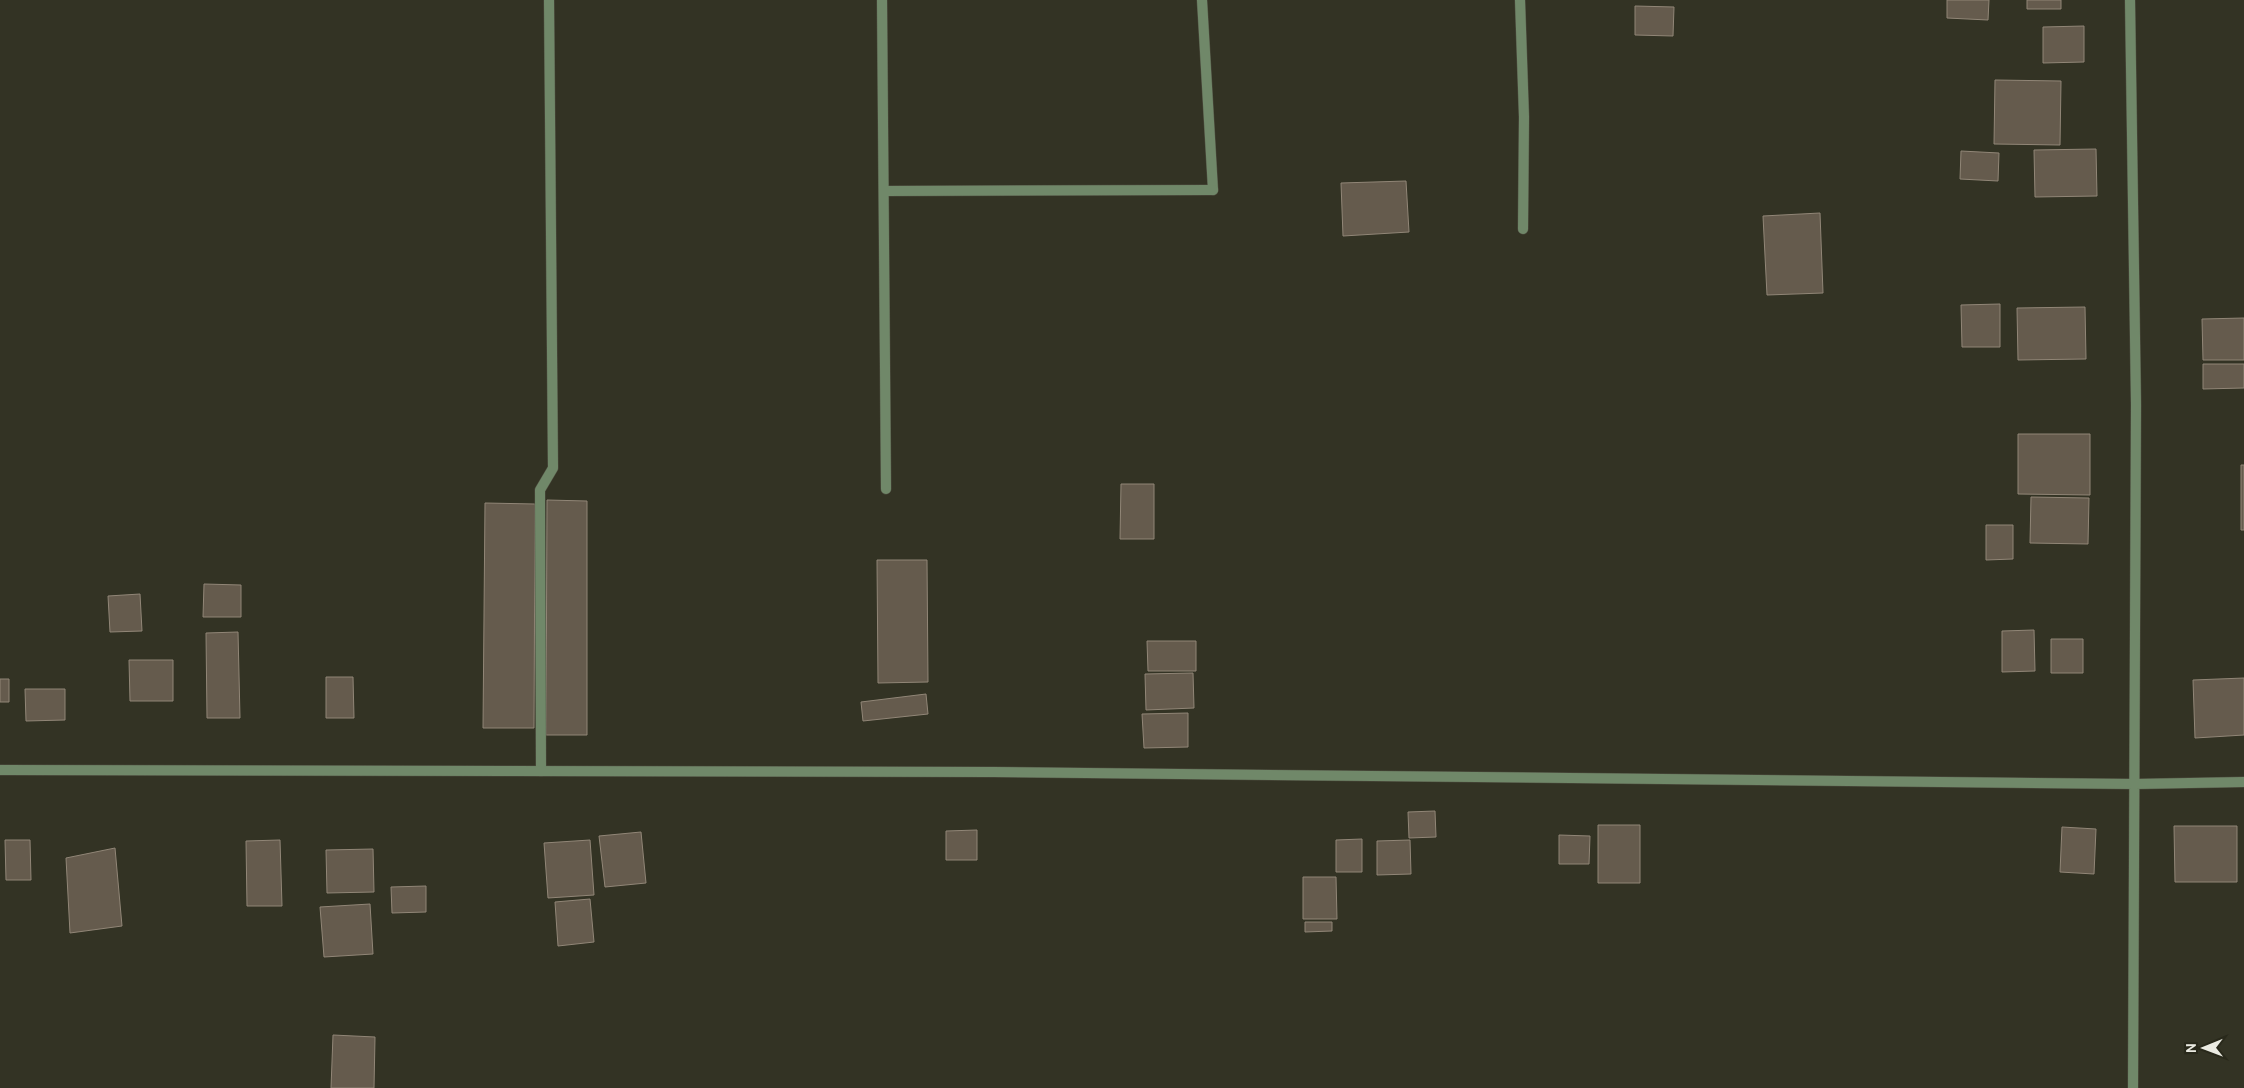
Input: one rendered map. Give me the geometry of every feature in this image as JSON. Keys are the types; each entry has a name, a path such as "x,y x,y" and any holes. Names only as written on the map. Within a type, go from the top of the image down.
{"street":[{"path":"541,771 540,490 553,468 549,0"},
{"path":"882,0 886,489"},
{"path":"885,191 1214,190 1202,0"},
{"path":"1520,0 1524,117 1522,229"},
{"path":"2130,0 2136,404 2133,1088"},
{"path":"0,770 993,772 2135,784 2244,782"}],"building":[{"path":"1947,0 1989,0 1988,20 1947,18"},
{"path":"2027,0 2061,0 2061,9 2027,9"},
{"path":"1635,6 1674,7 1673,36 1635,35"},
{"path":"2084,26 2084,62 2043,63 2043,27"},
{"path":"1995,80 2061,81 2060,145 1994,144"},
{"path":"2096,149 2097,196 2035,197 2034,150"},
{"path":"1961,151 1999,153 1998,181 1960,179"},
{"path":"1406,181 1409,232 1343,236 1341,183"},
{"path":"1820,213 1823,293 1767,295 1763,216"},
{"path":"2000,304 2000,347 1962,347 1961,305"},
{"path":"2085,307 2086,359 2018,360 2017,308"},
{"path":"2244,318 2244,360 2203,360 2202,319"},
{"path":"2203,364 2244,364 2244,388 2203,389"},
{"path":"2018,434 2090,434 2090,495 2018,494"},
{"path":"2241,465 2244,465 2244,530 2241,530"},
{"path":"1121,484 1154,484 1154,539 1120,539"},
{"path":"2031,497 2089,498 2088,544 2030,543"},
{"path":"547,500 587,501 587,735 546,735"},
{"path":"485,503 535,504 534,728 483,728"},
{"path":"1986,525 2013,525 2013,559 1986,560"},
{"path":"877,560 927,560 928,682 878,683"},
{"path":"204,584 241,585 241,617 203,617"},
{"path":"140,594 142,631 110,632 108,596"},
{"path":"2034,630 2035,671 2002,672 2002,631"},
{"path":"238,632 240,718 207,718 206,633"},
{"path":"2051,639 2083,639 2083,673 2051,673"},
{"path":"1147,641 1196,641 1196,671 1148,671"},
{"path":"129,660 173,660 173,701 130,701"},
{"path":"1193,673 1194,708 1146,710 1145,674"},
{"path":"326,677 353,677 354,718 326,718"},
{"path":"2244,678 2244,735 2195,738 2193,680"},
{"path":"0,679 9,679 9,702 0,702"},
{"path":"25,689 65,689 65,720 26,721"},
{"path":"926,694 928,714 863,721 861,702"},
{"path":"1188,713 1188,747 1144,748 1142,714"},
{"path":"1435,811 1436,837 1409,838 1408,812"},
{"path":"1598,825 1640,825 1640,883 1598,883"},
{"path":"2174,826 2237,826 2237,882 2175,882"},
{"path":"2062,827 2096,829 2094,874 2060,872"},
{"path":"977,830 977,860 946,860 946,831"},
{"path":"641,832 646,883 605,887 599,836"},
{"path":"1559,835 1590,836 1589,864 1559,864"},
{"path":"1362,839 1362,872 1336,872 1336,840"},
{"path":"5,840 30,840 31,880 6,880"},
{"path":"280,840 282,906 247,906 246,841"},
{"path":"590,840 594,895 548,898 544,843"},
{"path":"1410,840 1411,874 1377,875 1377,841"},
{"path":"115,848 122,926 70,933 66,858"},
{"path":"373,849 374,892 327,893 326,850"},
{"path":"1303,877 1336,877 1337,919 1303,919"},
{"path":"426,886 426,912 392,913 391,887"},
{"path":"590,899 594,942 558,946 555,902"},
{"path":"370,904 373,954 324,957 320,907"},
{"path":"1305,922 1332,922 1332,931 1305,932"},
{"path":"333,1035 375,1037 374,1088 331,1088"}]}
